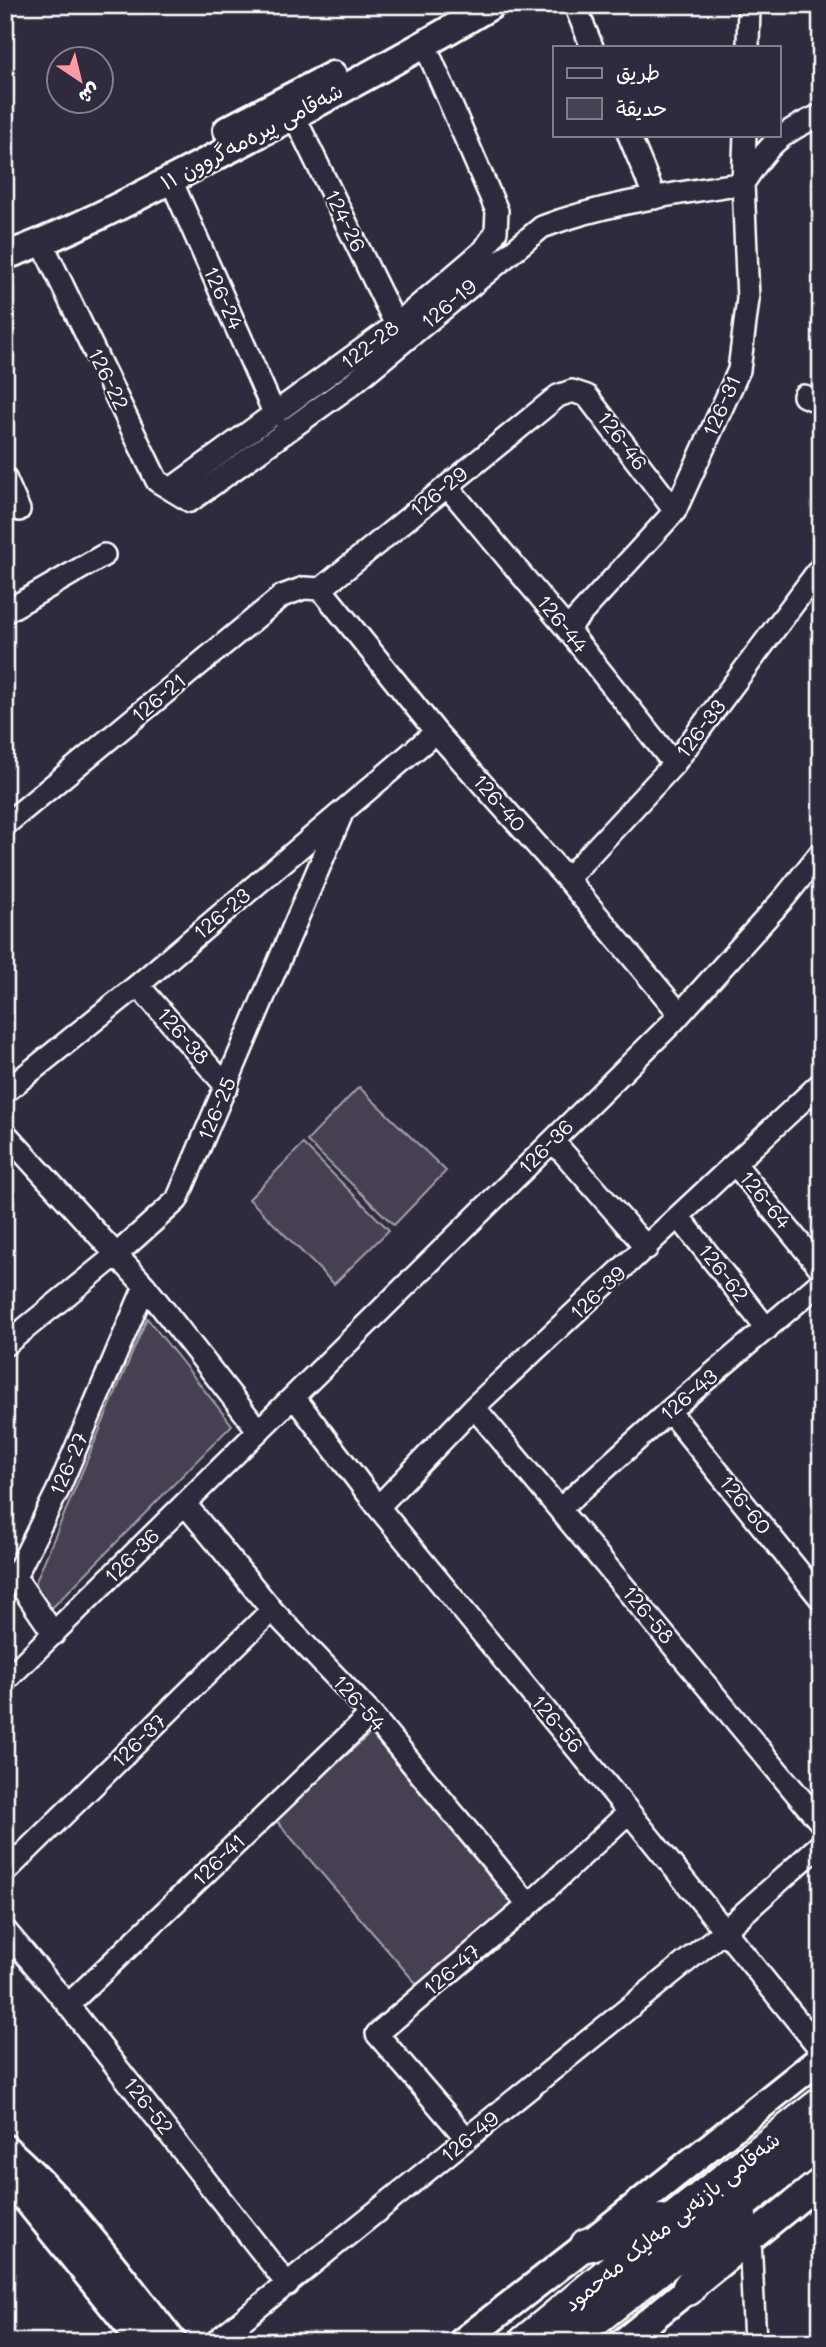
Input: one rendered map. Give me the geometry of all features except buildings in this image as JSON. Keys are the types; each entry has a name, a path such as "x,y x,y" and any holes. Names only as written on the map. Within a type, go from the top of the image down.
{"highway":[{"name":"شەقامی بازنەیی مەلیک مەحمود","path":"525,2342 679,2215 821,2104"},
{"name":"شەقامی بازنەیی مەلیک مەحمود","path":"566,2342 821,2141"},
{"path":"688,2289 761,2187"},
{"path":"587,2245 679,2215"}],"main road":[{"name":"شەقامی پیرەمەگروون ١١","path":"5,239 100,197 460,5"},
{"name":"شەقامی پیرەمەگروون ١١","path":"5,256 42,243 171,180 425,45 492,5"},
{"path":"463,2342 821,2058"},
{"path":"5,2148 47,2188 173,2342"},
{"path":"5,2155 155,2342"},
{"path":"5,2173 142,2342"},
{"path":"625,2341 821,2181"},
{"path":"5,2186 59,2260 125,2342"}],"street":[{"path":"575,5 592,46"},
{"path":"748,46 749,5"},
{"name":"122-28","path":"170,489 396,326 484,250 496,232 497,211 425,45"},
{"path":"743,183 775,141 792,127 821,115"},
{"name":"124-26","path":"294,116 396,326"},
{"path":"629,136 655,198"},
{"name":"126-31","path":"566,629 675,511 738,370 748,299 743,183 745,136"},
{"name":"126-24","path":"171,180 275,415"},
{"name":"126-19","path":"190,501 351,384 542,227 572,216 743,183"},
{"name":"126-22","path":"42,243 157,481 190,501"},
{"name":"126-46","path":"558,396 572,391 587,396 675,511"},
{"name":"126-29","path":"321,589 558,396"},
{"path":"5,478 19,510"},
{"name":"126-44","path":"447,486 674,764"},
{"path":"5,612 104,555"},
{"name":"126-33","path":"566,879 674,764 821,567"},
{"name":"126-21","path":"5,825 282,596 304,588 321,589"},
{"name":"126-40","path":"321,589 436,732 566,879 680,1014"},
{"name":"126-23","path":"5,1092 138,985 436,732"},
{"name":"126-25","path":"5,1345 116,1255 177,1200 343,811"},
{"name":"126-36","path":"5,1681 680,1014 786,896 821,852"},
{"name":"126-38","path":"138,985 227,1087"},
{"name":"126-39","path":"378,1507 474,1408 821,1083"},
{"path":"5,1133 145,1286 259,1431"},
{"path":"552,1141 647,1248"},
{"name":"126-64","path":"736,1164 821,1269"},
{"name":"126-62","path":"679,1217 767,1329"},
{"name":"126-43","path":"559,1509 821,1282"},
{"name":"126-27","path":"54,1634 15,1577 58,1490 145,1286"},
{"name":"126-56","path":"294,1396 378,1507 821,2050"},
{"name":"126-58","path":"474,1408 821,1823"},
{"name":"126-60","path":"669,1411 821,1600"},
{"name":"126-54","path":"185,1504 272,1610 371,1714 528,1905"},
{"name":"126-37","path":"5,1872 272,1610"},
{"name":"126-41","path":"68,2005 371,1714"},
{"name":"126-47","path":"467,2139 377,2034 528,1905 629,1812"},
{"name":"126-49","path":"215,2342 724,1931 821,1844"},
{"name":"126-52","path":"5,1930 68,2005 288,2285"},
{"path":"750,2238 755,2342"}],"green space":[{"path":"359,1087 446,1171 394,1225 307,1141"},
{"path":"303,1144 389,1230 334,1284 249,1199"},
{"path":"147,1318 232,1425 50,1610 33,1588"},
{"path":"371,1733 512,1904 419,1987 275,1819"}]}
